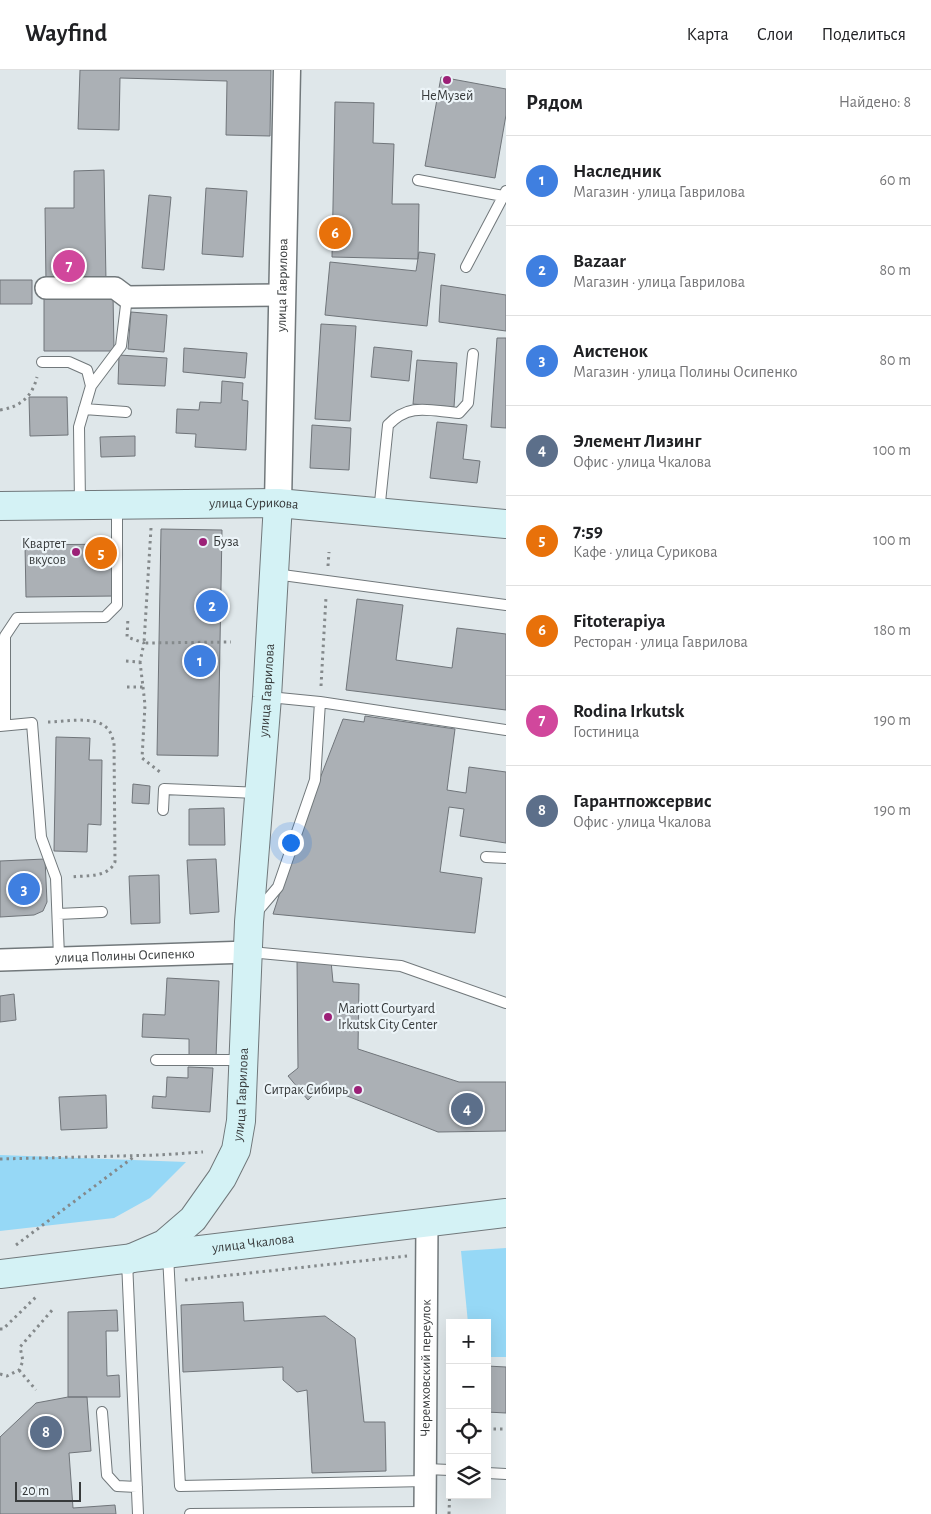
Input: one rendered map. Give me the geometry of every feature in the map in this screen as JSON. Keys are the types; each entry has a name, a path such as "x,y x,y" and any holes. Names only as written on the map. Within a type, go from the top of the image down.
{"main road":[{"name":"улица Сурикова","path":"0,506 278,503 506,524"},
{"name":"улица Гаврилова","path":"127,1260 164,1244 192,1219 222,1178 236,1150 244,1060 249,922 267,697 278,503"},
{"name":"улица Чкалова","path":"0,1274 506,1213"}],"street":[{"name":"улица Гаврилова","path":"278,503 288,70"},
{"path":"46,288 114,288 127,298 283,295"},
{"name":"улица Полины Осипенко","path":"0,960 249,952"},
{"name":"Черемховский переулок","path":"426,1513 427,1223"}],"lane":[{"path":"418,180 505,193 466,267"},
{"path":"80,505 79,427 91,386 121,346 127,298"},
{"path":"379,512 388,425 397,415 411,410 459,413 468,403 473,354"},
{"path":"42,362 69,362 87,370 91,386"},
{"path":"84,409 126,412"},
{"path":"60,957 56,878 41,837 32,723 3,725 5,636 17,618 105,617 117,605 118,505"},
{"path":"274,574 506,605"},
{"path":"267,697 320,702 506,730"},
{"path":"249,922 278,886 315,780 320,702"},
{"path":"163,810 164,789 260,793"},
{"path":"486,857 506,858"},
{"path":"58,914 102,912"},
{"path":"249,952 401,966 506,1003"},
{"path":"156,1060 244,1060"},
{"path":"168,1255 180,1486 426,1475 446,1471"},
{"path":"127,1260 138,1514"},
{"path":"102,1412 107,1476 117,1486 137,1487"},
{"path":"491,1473 506,1474"},
{"path":"190,1514 426,1513"}],"path":[{"path":"0,410 15,408 34,389 42,362"},
{"path":"151,525 144,644 232,642"},
{"path":"320,702 329,552"},
{"path":"140,662 145,705 142,758 160,772 164,789"},
{"path":"127,687 143,687"},
{"path":"32,723 88,720 99,722 109,729 114,742 115,862 107,873 56,878"},
{"path":"0,1159 135,1156 203,1152"},
{"path":"16,1245 135,1156"},
{"path":"170,1282 427,1254"},
{"path":"29,1297 45,1295"},
{"path":"0,1329 3,1329 37,1296"},
{"path":"0,1374 7,1376 19,1370 22,1361 20,1347 54,1308"},
{"path":"19,1370 36,1390"},
{"path":"491,1429 506,1429"}],"shaded area":[{"path":"0,1155 186,1162 150,1198 114,1218 0,1231"},
{"path":"506,1248 506,1357 491,1357 491,1319 468,1319 461,1251"}],"building":[{"path":"80,70 271,70 270,136 226,135 227,81 120,78 119,130 78,129"},
{"path":"441,77 506,89 506,115 495,178 425,166"},
{"path":"335,102 374,103 373,143 394,144 392,204 419,204 418,259 332,257"},
{"path":"104,170 106,281 46,282 45,208 74,208 74,171"},
{"path":"206,188 247,191 243,257 202,254"},
{"path":"149,195 171,197 164,270 142,268"},
{"path":"419,252 435,254 427,326 325,315 330,262 416,271"},
{"path":"0,280 32,280 32,304 0,304"},
{"path":"441,285 506,295 506,331 439,322"},
{"path":"44,294 113,294 114,351 44,351"},
{"path":"131,312 167,315 164,352 128,349"},
{"path":"321,324 356,326 350,421 315,419"},
{"path":"497,338 506,338 506,428 491,427"},
{"path":"374,347 412,351 409,381 371,377"},
{"path":"184,348 247,353 245,378 183,372"},
{"path":"119,355 167,358 165,386 118,384"},
{"path":"417,360 457,363 454,407 413,404"},
{"path":"222,381 243,383 242,400 248,401 246,450 195,447 196,434 176,433 177,409 199,410 200,402 221,403"},
{"path":"29,397 67,397 68,435 30,436"},
{"path":"437,422 467,425 463,459 480,461 477,483 430,478"},
{"path":"312,425 351,428 349,470 310,468"},
{"path":"135,436 135,456 101,457 100,437"},
{"path":"161,529 222,530 218,756 157,755"},
{"path":"114,544 115,596 26,597 25,545"},
{"path":"357,599 403,605 396,660 452,668 457,628 506,634 506,710 346,690"},
{"path":"365,716 455,729 447,790 466,793 469,767 506,772 506,843 460,836 464,809 449,807 440,872 482,878 475,933 273,914 302,825 343,719 364,722"},
{"path":"56,737 90,738 89,760 102,760 101,825 88,824 87,852 54,851"},
{"path":"133,784 150,786 149,804 132,803"},
{"path":"224,808 225,845 189,845 189,809"},
{"path":"45,859 47,902 43,911 34,915 0,917 0,861"},
{"path":"216,859 219,912 190,914 187,860"},
{"path":"159,875 160,923 131,924 129,876"},
{"name":"Mariott Courtyard Irkutsk City Center","path":"297,958 331,961 333,982 359,984 358,1049 459,1082 506,1082 506,1131 438,1132 322,1086 308,1100 288,1076 298,1068"},
{"path":"167,978 219,981 216,1058 189,1057 189,1039 142,1037 143,1014 165,1015"},
{"path":"14,994 16,1020 0,1022 0,996"},
{"path":"188,1067 213,1068 210,1112 152,1108 153,1096 166,1097 167,1077 188,1078"},
{"path":"106,1095 107,1128 61,1130 59,1097"},
{"path":"243,1302 244,1321 325,1316 355,1338 364,1422 385,1422 386,1471 312,1473 307,1390 297,1392 283,1380 283,1367 183,1372 181,1305"},
{"path":"117,1310 118,1331 106,1331 107,1376 119,1375 120,1397 68,1397 68,1312"},
{"path":"491,1366 506,1367 506,1413 491,1412"},
{"path":"68,1397 87,1397 91,1451 69,1453 73,1508 115,1505 116,1514 0,1514 0,1437 36,1403"}],"place":[{"name":"НеМузей","path":"447,80"},
{"name":"Fitoterapiya","path":"335,233"},
{"name":"Rodina Irkutsk","path":"69,266"},
{"name":"Буза","path":"203,542"},
{"name":"Квартет вкусов","path":"76,552"},
{"name":"7:59","path":"101,553"},
{"name":"Bazaar","path":"212,606"},
{"name":"Наследник","path":"200,661"},
{"name":"Аистенок","path":"24,889"},
{"name":"Mariott Courtyard Irkutsk City Center","path":"328,1017"},
{"name":"Ситрак Сибирь","path":"358,1090"},
{"name":"Элемент Лизинг","path":"467,1109"},
{"name":"Гарантпожсервис","path":"46,1432"}]}
